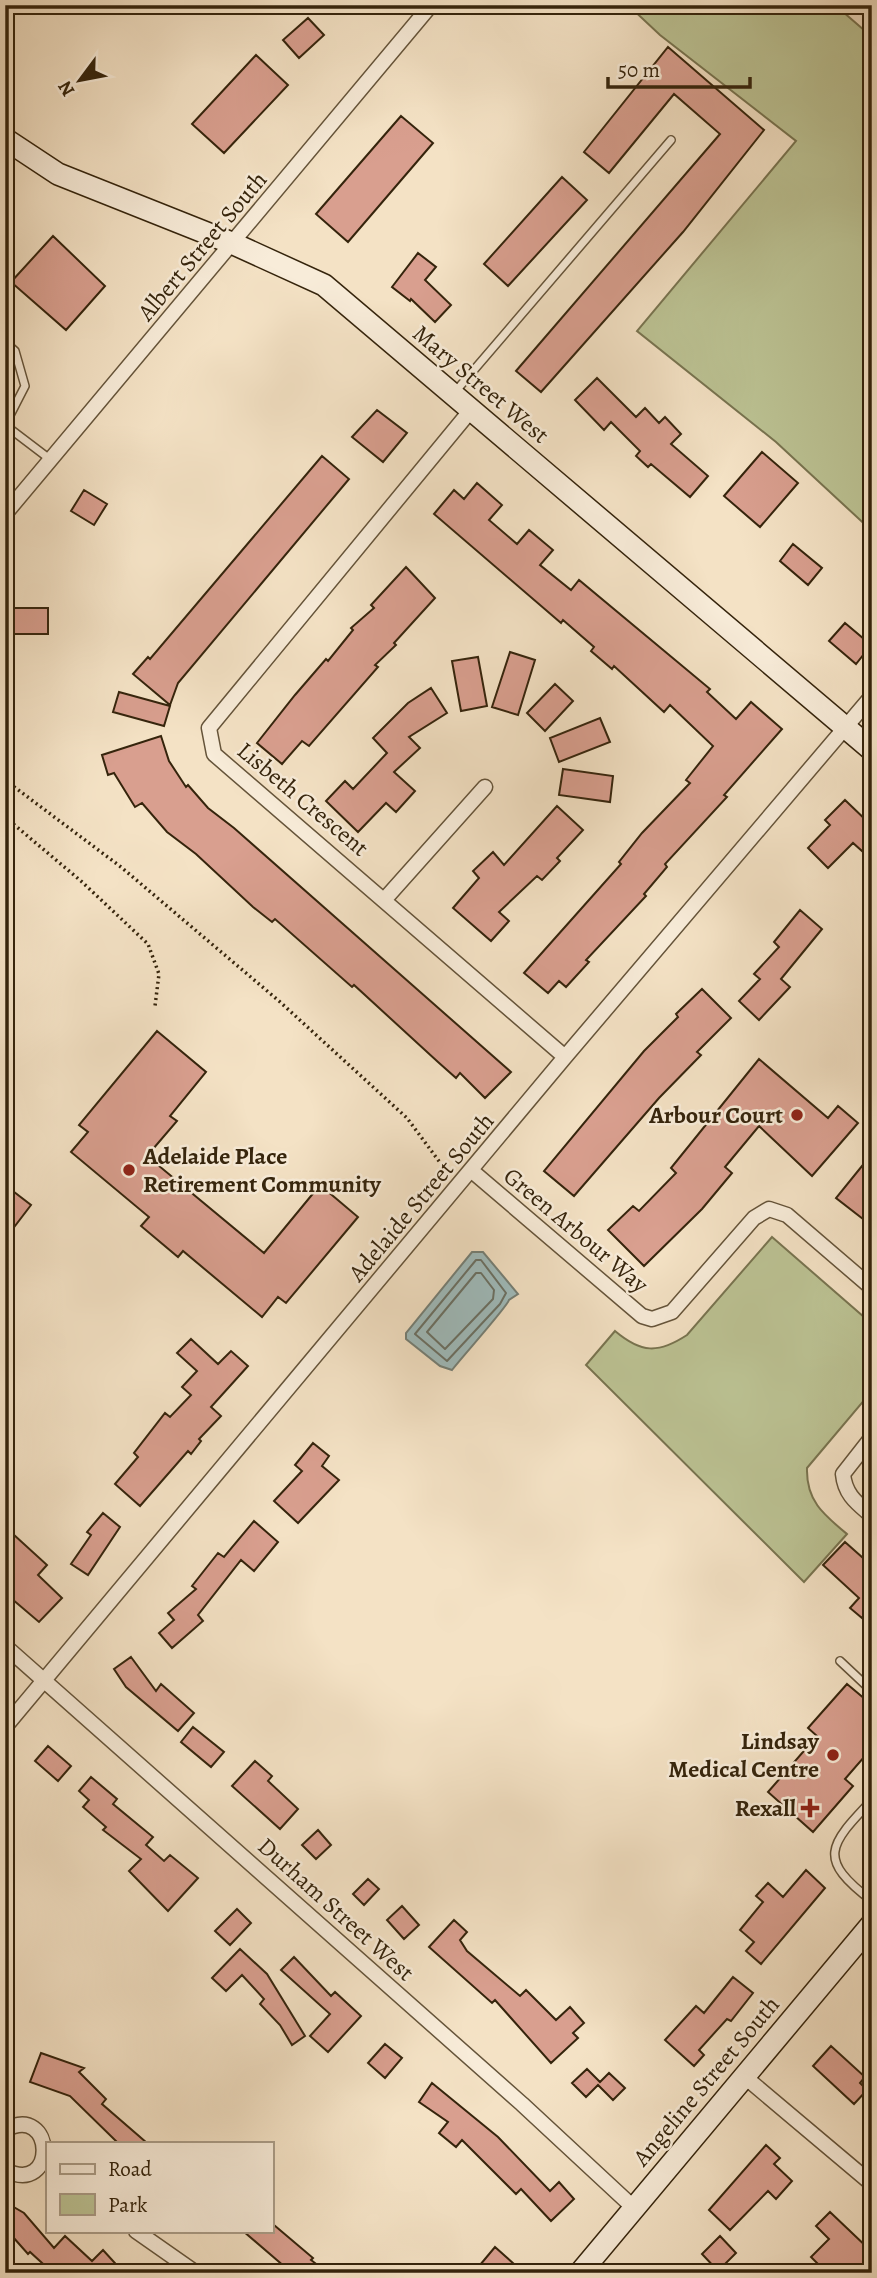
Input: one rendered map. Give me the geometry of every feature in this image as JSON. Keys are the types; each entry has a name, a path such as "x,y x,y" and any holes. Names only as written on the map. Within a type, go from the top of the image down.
{"street":[{"name":"Albert Street South","path":"5,514 234,244 431,5"},
{"name":"Mary Street West","path":"5,139 58,174 234,244 324,285 452,396 846,726 872,751"},
{"name":"Lisbeth Crescent","path":"471,410 209,728 214,754 565,1057"},
{"name":"Adelaide Street South","path":"5,1727 461,1185 565,1057 872,696"},
{"path":"385,900 485,787"},
{"name":"Green Arbour Way","path":"472,1171 642,1316 652,1319 672,1312 754,1218 769,1209 787,1215 872,1288"},
{"path":"872,1437 843,1474 851,1499 872,1516"},
{"name":"Durham Street West","path":"5,1646 522,2104 634,2208"},
{"name":"Angeline Street South","path":"580,2273 872,1924"},
{"path":"745,2077 872,2184"},
{"path":"5,2130 24,2125 38,2133 45,2148 44,2166 20,2175 5,2170"},
{"path":"137,2232 196,2273"}],"lane":[{"path":"452,396 671,140"},
{"path":"5,342 15,351 25,386 5,425 52,460"},
{"path":"840,1661 872,1690"},
{"path":"872,1800 840,1836 834,1850 835,1865 843,1879 872,1901"}],"path":[{"path":"5,780 121,866 279,1001 407,1118 442,1166 461,1185"},
{"path":"5,817 81,881 148,944 159,974 155,1006"}],"green space":[{"path":"628,5 835,5 872,37 872,531 776,442 637,331 796,141 660,35"},
{"path":"772,1237 872,1324 872,1391 807,1468 807,1480 813,1498 824,1513 847,1534 804,1582 586,1365 615,1331 633,1344 650,1348 667,1345 687,1335"}],"water":[{"path":"472,1252 483,1252 518,1294 509,1300 452,1370 440,1366 406,1339 406,1333"}],"building":[{"path":"308,18 324,35 299,58 283,40"},
{"path":"668,47 764,130 683,232 541,392 516,371 720,134 674,94 609,173 584,152"},
{"path":"256,55 288,85 224,153 192,124"},
{"path":"401,116 433,143 348,242 316,214"},
{"path":"562,177 587,200 508,286 484,264"},
{"path":"53,236 105,286 66,330 11,282"},
{"path":"418,253 436,267 425,280 451,305 435,322 411,299 410,301 392,287"},
{"path":"597,378 636,417 645,408 659,423 665,417 681,434 671,444 708,476 690,497 651,464 648,467 636,456 640,451 611,422 604,430 575,400"},
{"path":"377,410 407,433 383,462 352,437"},
{"path":"762,452 798,483 760,527 724,496"},
{"path":"322,456 349,479 178,683 170,705 133,674 148,657 150,659"},
{"path":"477,483 502,505 489,520 517,544 529,530 553,550 540,565 571,590 579,580 710,689 707,692 736,719 751,702 782,729 724,795 727,797 665,864 667,867 644,894 646,896 586,960 589,962 566,987 559,981 548,993 524,973 621,864 619,862 642,833 690,783 686,780 713,746 670,705 664,712 614,666 612,669 591,651 594,647 563,620 561,623 434,514 454,490 464,499"},
{"path":"84,490 107,504 94,525 71,511"},
{"path":"793,544 822,568 808,585 780,561"},
{"path":"406,567 435,598 394,643 396,645 375,665 378,667 309,746 302,741 282,764 257,743 326,659 328,661 353,630 351,628 374,608 371,605"},
{"path":"5,608 48,608 48,634 5,634"},
{"path":"845,623 871,645 856,664 829,641"},
{"path":"510,652 535,660 518,715 492,707"},
{"path":"478,657 487,706 461,711 452,661"},
{"path":"555,684 573,701 545,731 527,713"},
{"path":"431,688 447,713 409,737 420,748 394,772 415,791 396,812 386,803 358,832 326,801 345,781 353,789 387,753 373,738 408,703"},
{"path":"119,692 170,706 164,726 113,712"},
{"path":"600,718 610,742 559,762 550,738"},
{"path":"161,736 169,761 186,787 188,785 208,808 511,1072 485,1098 460,1073 456,1078 354,985 352,987 275,919 272,922 253,907 196,854 167,832 142,803 135,807 114,773 108,775 102,755"},
{"path":"563,769 613,776 610,802 559,795"},
{"path":"845,800 872,826 872,860 853,843 828,868 808,848 830,825 825,820"},
{"path":"557,806 583,830 557,858 560,861 542,880 537,876 499,912 509,921 491,941 453,908 479,878 473,871 493,852 504,865"},
{"path":"800,910 822,929 781,979 790,987 759,1020 739,1001 760,979 754,974 779,947 774,942"},
{"path":"702,989 731,1018 697,1052 701,1055 659,1098 574,1196 544,1171 644,1051 678,1017 676,1014"},
{"name":"Adelaide Place Retirement Community","path":"157,1031 206,1072 170,1116 177,1121 147,1156 264,1253 320,1185 358,1217 286,1303 278,1297 262,1317 183,1251 178,1257 141,1226 149,1217 71,1152 88,1132 79,1125"},
{"path":"759,1059 828,1118 838,1106 858,1123 812,1176 759,1126 725,1167 732,1173 702,1209 644,1266 608,1230 633,1206 639,1211 676,1173 671,1168"},
{"path":"862,1166 872,1174 872,1226 836,1198"},
{"path":"5,1185 31,1205 5,1239"},
{"path":"191,1339 218,1364 231,1351 248,1366 211,1407 221,1416 199,1439 201,1441 191,1454 188,1451 140,1506 115,1484 138,1457 134,1453 165,1413 170,1417 191,1395 182,1387 197,1371 177,1353"},
{"path":"313,1443 329,1456 322,1466 339,1480 298,1523 274,1501 302,1471 295,1465"},
{"path":"103,1513 120,1527 88,1575 71,1564 91,1535 87,1532"},
{"path":"254,1521 278,1542 254,1571 241,1560 198,1615 203,1621 172,1648 159,1633 174,1620 168,1613 196,1589 192,1586 218,1553 224,1557"},
{"path":"13,1534 47,1565 38,1575 62,1598 39,1622 5,1593 5,1542"},
{"path":"845,1542 872,1566 872,1621 865,1614 862,1618 850,1608 859,1598 823,1565"},
{"path":"131,1657 156,1691 161,1684 194,1713 178,1731 126,1687 114,1669"},
{"name":"Lindsay Medical Centre","path":"847,1684 872,1705 872,1748 845,1779 853,1786 813,1832 768,1792 817,1736 808,1728"},
{"path":"193,1727 224,1752 211,1767 181,1742"},
{"path":"48,1746 71,1766 58,1781 35,1761"},
{"path":"255,1761 272,1776 268,1781 298,1809 280,1829 232,1786"},
{"path":"91,1777 117,1799 113,1804 153,1837 146,1845 164,1861 170,1855 198,1878 168,1911 129,1871 141,1859 103,1830 106,1827 83,1807 89,1800 79,1791"},
{"path":"318,1830 331,1845 316,1859 302,1845"},
{"path":"806,1870 825,1888 761,1964 746,1951 754,1942 740,1930 763,1902 756,1896 768,1883 783,1897"},
{"path":"368,1879 379,1889 364,1905 353,1894"},
{"path":"402,1906 419,1925 404,1939 387,1920"},
{"path":"237,1909 251,1923 230,1945 215,1931"},
{"path":"454,1920 467,1932 460,1940 467,1951 520,1996 526,1990 556,2020 570,2007 584,2023 573,2033 578,2038 551,2063 495,2000 492,2003 429,1947"},
{"path":"240,1949 267,1974 305,2036 292,2045 280,2025 260,2004 264,1999 242,1975 226,1991 212,1978"},
{"path":"294,1957 331,1996 335,1992 361,2016 328,2052 310,2036 330,2014 281,1970"},
{"path":"733,1977 753,1993 731,2021 727,2019 699,2050 704,2055 694,2066 665,2040 696,2006 704,2013"},
{"path":"385,2044 402,2058 385,2078 368,2063"},
{"path":"831,2046 865,2077 860,2083 867,2090 854,2104 813,2066"},
{"path":"41,2053 84,2068 79,2072 106,2099 102,2104 146,2142 117,2142 70,2096 30,2082"},
{"path":"587,2069 600,2082 609,2073 625,2088 613,2100 598,2085 586,2097 572,2083"},
{"path":"432,2083 498,2137 550,2191 559,2182 574,2199 551,2221 521,2189 516,2194 462,2140 456,2147 439,2133 448,2122 419,2102"},
{"path":"766,2145 780,2158 774,2164 792,2181 776,2199 768,2191 730,2230 709,2210"},
{"path":"5,2202 24,2213 54,2248 65,2236 92,2261 103,2250 124,2273 53,2273 30,2252 28,2254 5,2228"},
{"path":"830,2212 872,2252 872,2273 827,2273 811,2257 829,2239 816,2226"},
{"path":"274,2225 328,2273 292,2273 244,2232 273,2232"},
{"path":"720,2236 736,2253 718,2271 702,2254"},
{"path":"495,2247 524,2273 489,2273 480,2265"}],"place":[{"name":"Arbour Court","path":"797,1115"},
{"name":"Adelaide Place Retirement Community","path":"129,1170"},
{"name":"Lindsay Medical Centre","path":"833,1755"},
{"name":"Rexall","path":"810,1808"}]}
